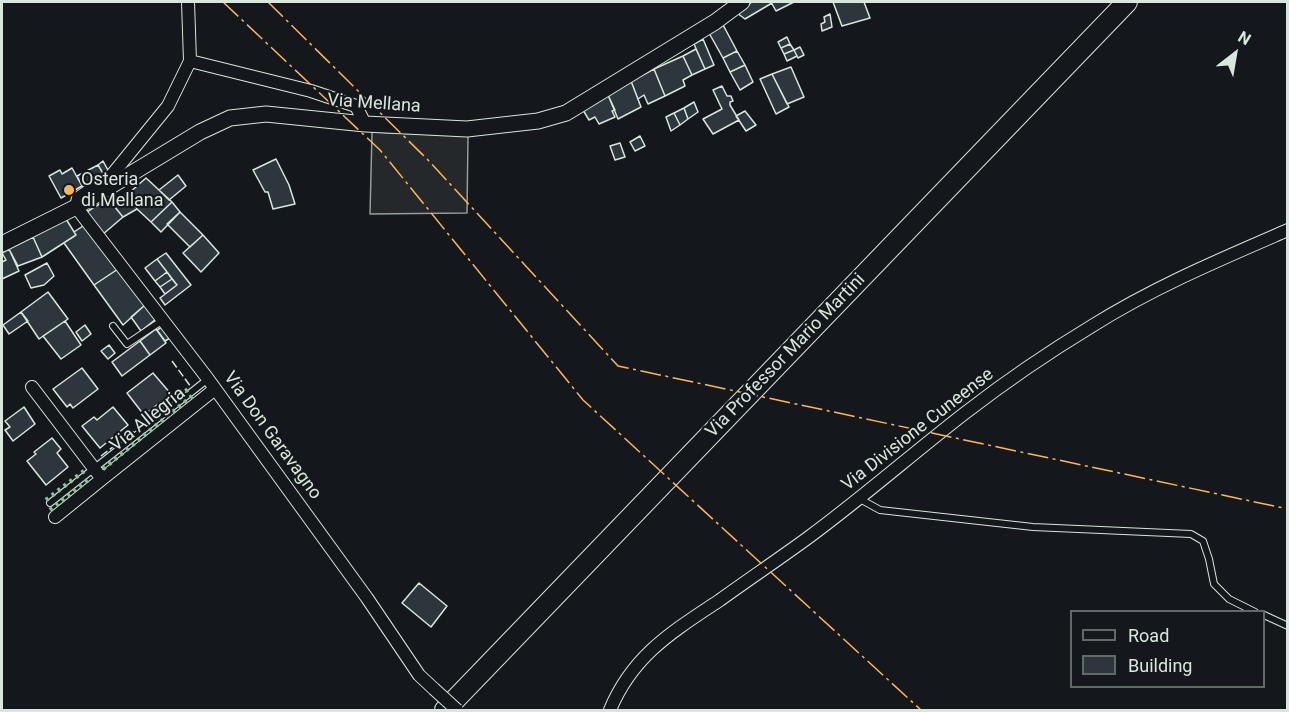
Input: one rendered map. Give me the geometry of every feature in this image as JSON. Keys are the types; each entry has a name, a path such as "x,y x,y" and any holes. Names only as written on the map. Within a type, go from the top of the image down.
{"main road":[{"name":"Via Professor Mario Martini","path":"445,711 1127,2"}],"street":[{"path":"76,207 78,198 111,176 168,106 190,61 188,2"},
{"path":"715,21 730,2"},
{"name":"Via Mellana","path":"2,244 76,207 200,132 230,118 266,114 365,124 466,129 538,122 566,113 742,2"},
{"path":"190,61 311,91 356,106 365,124"},
{"name":"Via Don Garavagno","path":"76,207 212,384 367,598 419,675 457,711"},
{"name":"Via Divisione Cuneense","path":"610,711 618,691 637,665 661,640 783,556 860,499 966,412 1089,327 1126,305 1287,230"},
{"name":"Via Allegria","path":"55,517 98,474 212,384"},
{"path":"32,387 98,474"}],"lane":[{"path":"113,326 127,344 163,320"},
{"path":"50,504 98,474"},
{"path":"860,499 880,510 1010,524 1191,534 1203,541 1214,584 1229,599 1251,610"},
{"path":"1265,616 1287,626"}],"shaded area":[{"path":"372,132 468,136 467,213 370,214"}],"building":[{"path":"752,2 772,3 745,19 737,13"},
{"path":"771,2 794,2 776,11"},
{"path":"833,2 864,2 870,18 842,26"},
{"path":"830,14 832,27 822,31 821,24 825,22 824,17"},
{"path":"722,23 737,51 723,58 709,33"},
{"path":"787,37 790,44 781,48 778,42"},
{"path":"703,39 714,65 705,69 694,44"},
{"path":"790,44 794,50 784,54 781,48"},
{"path":"800,47 804,55 798,58 794,50"},
{"path":"696,49 705,69 692,75 683,56"},
{"path":"794,50 797,56 787,61 784,54"},
{"path":"737,51 745,65 730,72 723,58"},
{"path":"683,56 692,75 683,80 685,86 665,96 654,69"},
{"path":"745,65 753,82 740,90 730,72"},
{"path":"791,67 804,97 787,104 772,74"},
{"path":"654,69 665,96 648,104 644,95 638,99 631,81"},
{"path":"772,74 789,107 776,114 760,79"},
{"path":"631,81 641,107 618,119 608,95"},
{"path":"722,86 727,96 731,96 733,101 730,105 739,120 713,134 703,119 722,109 713,90"},
{"path":"608,95 615,110 612,111 615,117 599,124 595,117 589,120 583,110"},
{"path":"694,102 698,112 688,119 684,108"},
{"path":"684,108 688,119 680,125 674,113"},
{"path":"745,111 756,125 746,131 736,116"},
{"path":"674,113 680,125 671,131 666,117"},
{"path":"640,136 645,146 635,151 630,142"},
{"path":"620,143 625,157 615,160 610,146"},
{"path":"276,159 289,185 295,204 273,209 268,192 265,192 253,170"},
{"path":"103,161 109,172 104,175 98,165"},
{"path":"98,165 104,175 83,187 77,176"},
{"path":"72,168 82,186 61,198 49,176 60,170 62,174"},
{"path":"178,175 186,186 169,200 159,190"},
{"path":"146,178 172,202 151,222 137,209 129,193"},
{"path":"129,193 137,209 123,217 114,206 118,199"},
{"path":"114,195 118,199 114,206 123,217 102,235 85,213"},
{"path":"172,202 180,212 161,232 151,222"},
{"path":"180,212 203,235 190,247 167,224"},
{"path":"66,219 76,235 42,257 33,237"},
{"path":"86,224 118,269 94,285 64,243"},
{"path":"203,235 219,253 201,272 183,253"},
{"path":"33,237 42,257 18,266 9,249"},
{"path":"9,249 19,271 2,279 2,262 6,260 2,253"},
{"path":"166,253 191,285 165,305 160,298 177,285 157,259"},
{"path":"157,259 167,272 155,281 145,268"},
{"path":"47,263 54,276 44,285 31,288 25,275"},
{"path":"118,269 145,305 123,325 94,285"},
{"path":"167,272 172,279 160,287 155,281"},
{"path":"172,279 177,285 165,294 160,287"},
{"path":"48,292 68,319 39,339 21,312"},
{"path":"145,305 156,319 141,331 131,317"},
{"path":"21,312 28,321 9,334 3,325"},
{"path":"65,321 81,345 61,359 43,336"},
{"path":"85,325 91,334 82,341 76,332"},
{"path":"162,327 170,338 165,341 157,330"},
{"path":"156,329 166,343 150,355 140,341"},
{"path":"140,341 150,355 122,376 112,362"},
{"path":"109,345 115,353 108,359 101,351"},
{"path":"82,368 98,389 73,408 70,404 67,407 53,389"},
{"path":"153,373 171,394 144,415 127,393"},
{"path":"24,407 35,424 13,441 5,430 10,427 5,421"},
{"path":"113,407 128,425 100,448 82,426 94,417 97,420"},
{"path":"52,438 61,449 57,453 68,467 46,485 27,461 36,454 34,452"},
{"path":"419,583 447,606 431,627 402,603"}],"hedge":[{"path":"138,428 191,387"},
{"path":"103,469 192,396"},
{"path":"46,500 84,471"},
{"path":"50,510 89,479"}],"fence":[{"path":"172,361 191,387"},
{"path":"101,456 138,428"}],"power":[{"path":"223,2 380,150 583,400 921,710"},
{"path":"268,2 428,160 618,366 1288,509"}],"place":[{"name":"Osteria di Mellana","path":"69,190"}]}
